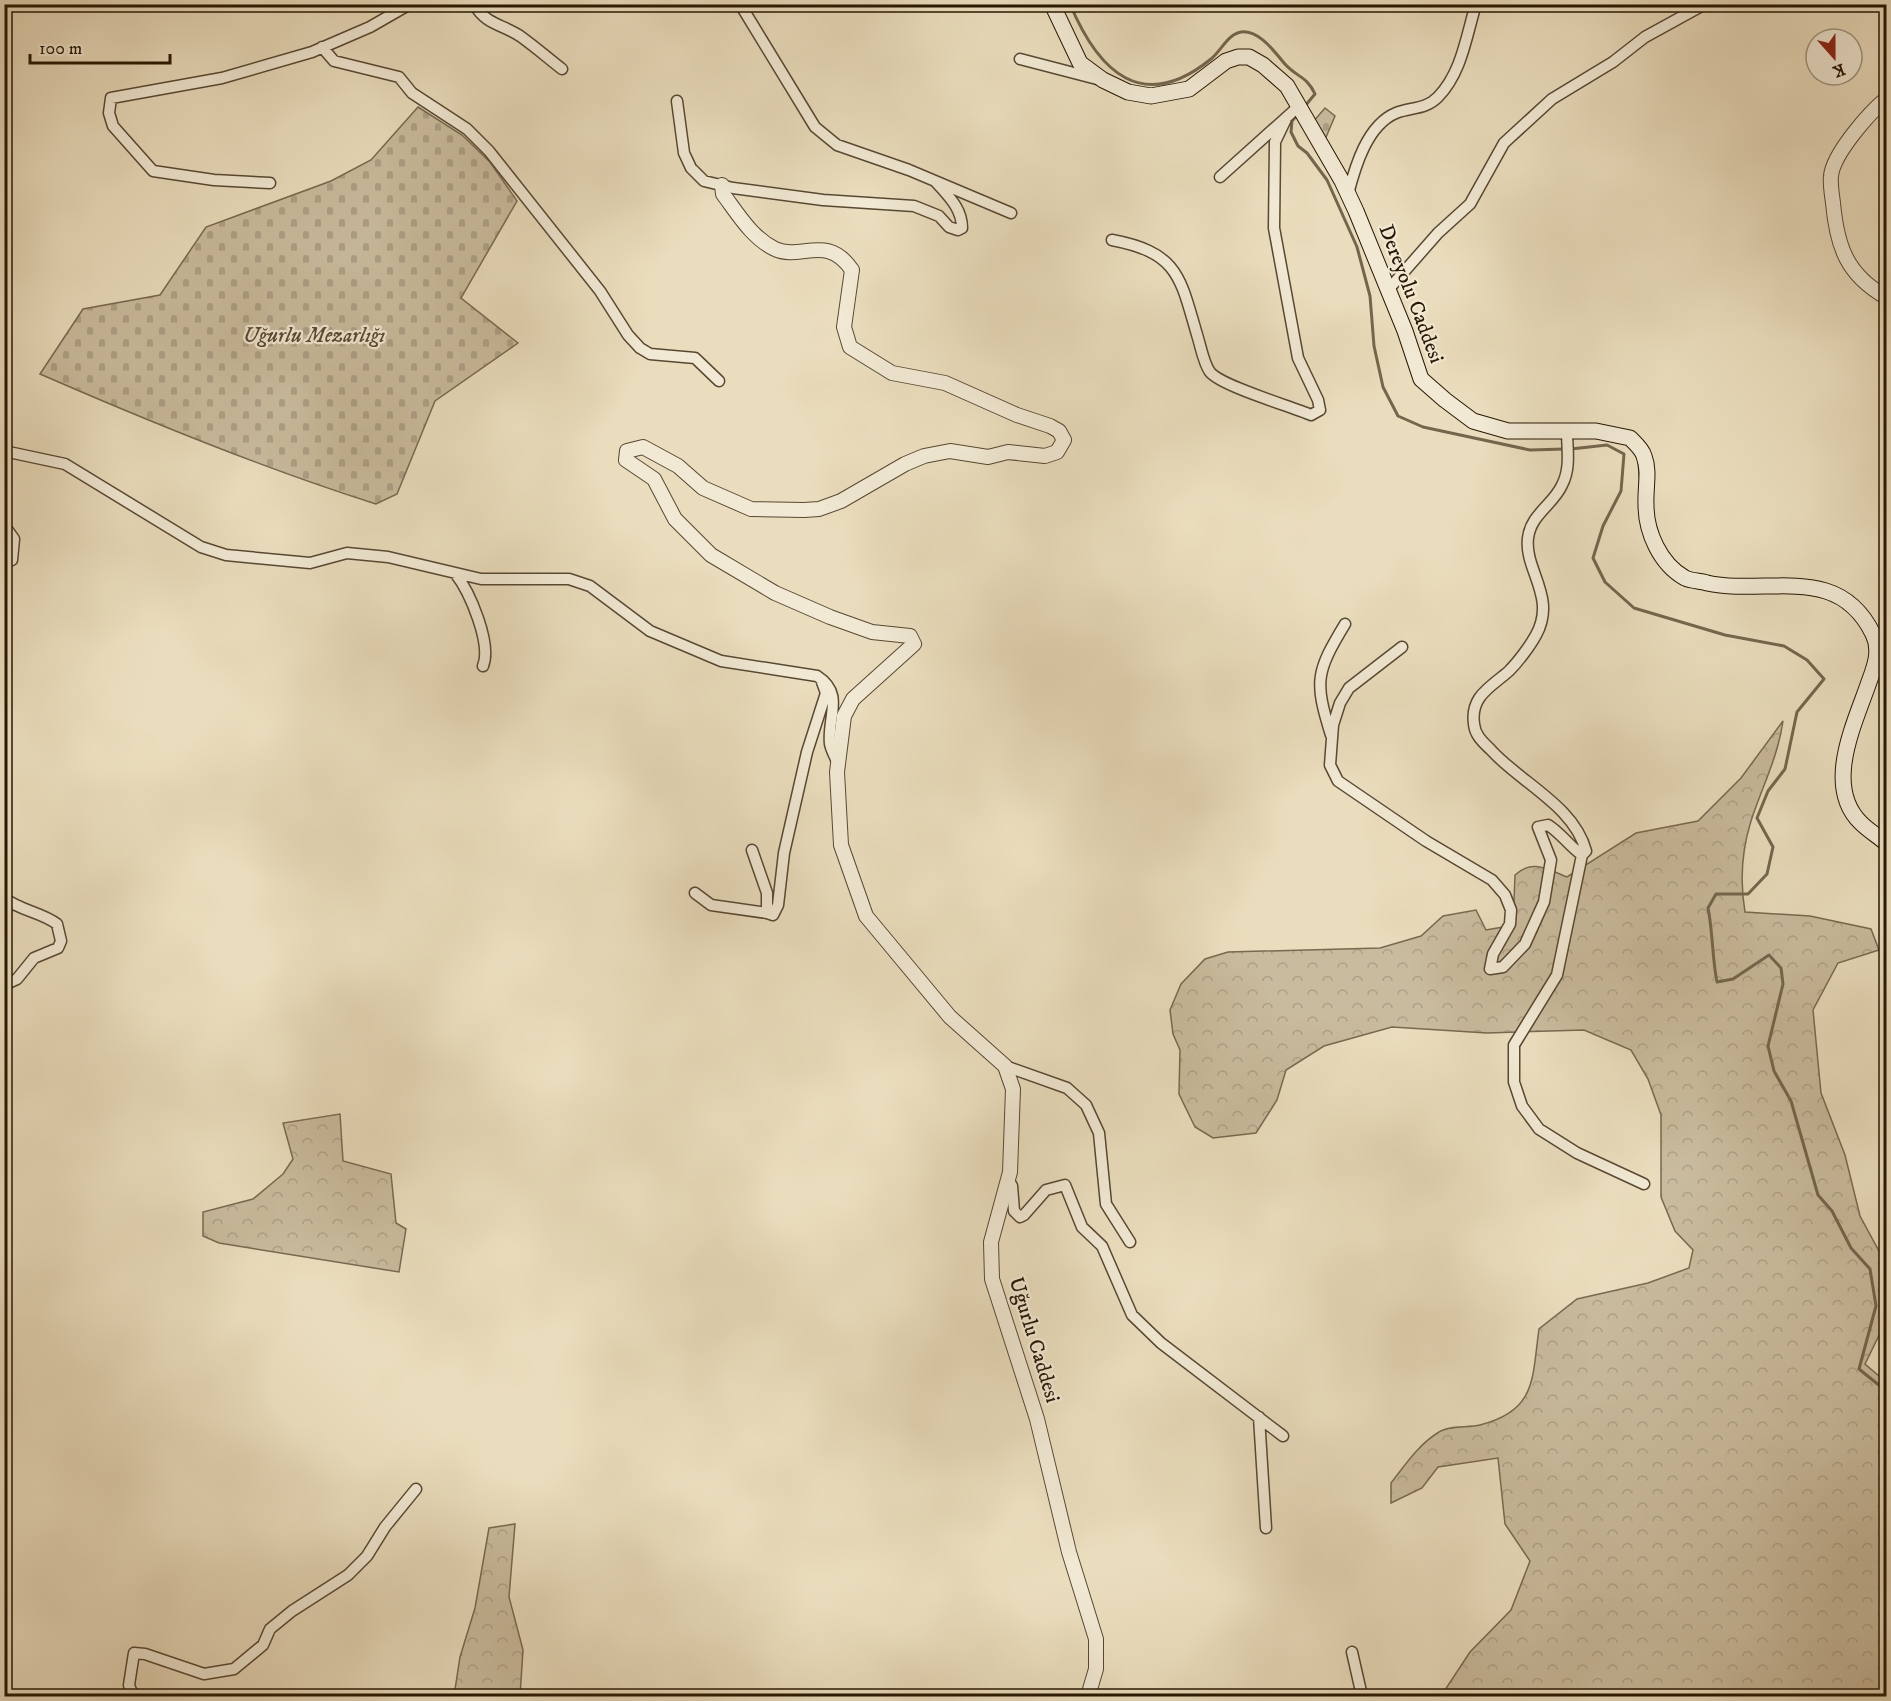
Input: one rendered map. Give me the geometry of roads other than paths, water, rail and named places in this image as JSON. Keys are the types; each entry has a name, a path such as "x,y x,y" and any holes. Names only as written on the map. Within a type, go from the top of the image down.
{"main road":[{"name":"Dereyolu Caddesi","path":"1052,4 1080,63 1103,80 1128,92 1150,96 1189,89 1226,61 1249,57 1263,65 1287,86 1348,194 1388,290 1421,379 1445,400 1473,421 1508,431 1567,437 1596,431 1630,438 1644,455 1648,479 1646,504 1649,531 1662,556 1686,578 1720,585 1809,585 1834,593 1858,610 1874,636 1877,660 1848,743 1842,776 1849,805 1860,822 1887,843"}],"street":[{"path":"270,183 214,180 153,171 113,126 109,113 111,98 222,78 322,47 370,27 410,4"},
{"path":"474,4 481,16 495,27 519,36 562,69"},
{"path":"740,4 815,127 837,145 1011,213"},
{"path":"1348,194 1361,155 1371,137 1383,123 1394,113 1424,107 1447,86 1465,46 1476,4"},
{"path":"1388,290 1438,233 1470,204 1504,143 1552,99 1613,62 1645,37 1705,4"},
{"path":"322,47 334,61 399,77 412,93 467,129 489,151 600,291 628,335 640,348 650,354 695,358 719,381"},
{"path":"1020,59 1103,80"},
{"path":"1887,99 1870,112 1846,144 1830,174 1835,230 1846,260 1867,286 1887,297"},
{"path":"677,101 684,153 692,168 704,181 823,200 914,206 939,216 949,227 958,230 963,228 962,218 954,201 936,182"},
{"path":"1220,177 1298,106"},
{"path":"1112,240 1135,245 1158,254 1181,281 1210,372 1226,385 1240,387 1311,416 1320,410 1318,400 1298,358 1274,228 1275,142 1286,119"},
{"path":"722,185 723,194 758,239 778,250 826,251 841,256 847,263 852,270 844,327 850,346 892,373 945,383 1017,415 1050,426 1059,431 1064,440 1057,452 1045,456 1008,452 988,457 950,451 924,456 905,464 841,501 819,509 804,510 751,509 703,488 678,466 653,452 638,447 627,451 626,460 654,479 675,519 711,555 774,593 830,617 872,632 910,636 914,644 907,653 853,699 844,716 837,762 841,845 866,916 950,1017 1005,1066 1068,1088 1086,1105 1099,1133 1106,1204 1130,1242"},
{"path":"1567,437 1569,458 1562,485 1532,522 1527,539 1542,592 1543,613 1537,634 1510,670 1483,690 1474,709 1474,718 1478,736 1500,761 1564,813 1582,836 1586,851 1582,855 1557,975 1514,1045 1514,1082 1522,1106 1539,1129 1577,1153 1644,1184"},
{"path":"4,451 65,464 201,547 226,555 310,562 347,553 388,557 481,579 569,579 590,586 650,631 721,661 821,679 832,691 830,745 837,762"},
{"path":"4,525 14,539 12,560 4,563"},
{"path":"455,573 468,590 487,656 483,666"},
{"path":"1332,738 1318,682 1329,650 1345,624"},
{"path":"1402,647 1349,688 1340,704 1332,738 1330,765 1338,781 1426,841 1492,880 1504,894 1511,910 1510,924 1493,954 1490,969 1503,967 1525,944 1544,902 1551,860 1538,827 1548,825 1561,833 1572,848 1582,855"},
{"path":"695,893 711,905 773,915 778,905 784,853 807,752 826,693 821,679"},
{"path":"752,850 767,893 767,913"},
{"path":"4,898 15,906 48,918 57,924 61,941 58,948 34,958 17,979 4,985"},
{"name":"Uğurlu Caddesi","path":"1005,1066 1014,1089 1008,1179 991,1242 992,1279 1037,1419 1069,1552 1096,1639 1096,1669 1088,1696"},
{"path":"1008,1179 1012,1186 1014,1211 1020,1217 1046,1190 1065,1185 1082,1227 1102,1246 1132,1316 1161,1343 1283,1436"},
{"path":"1259,1417 1266,1528"},
{"path":"133,1696 129,1685 134,1653 145,1654 204,1674 234,1669 263,1646 270,1629 292,1611 348,1575 367,1556 385,1527 416,1489"},
{"path":"1352,1652 1362,1696"}],"waterway":[{"path":"1070,4 1095,49 1109,66 1126,78 1144,84 1164,83 1187,75 1215,56 1228,39 1236,33 1254,34 1266,42 1288,68 1312,88 1315,94 1305,106"},
{"path":"1297,115 1292,121 1291,132 1298,146 1307,153 1327,180 1357,247 1370,296 1374,346 1383,387 1398,416 1423,427 1530,450 1565,449"},
{"path":"1571,449 1607,445 1624,454 1621,491 1603,526 1593,558 1605,582 1634,608 1725,635 1784,646 1807,660 1824,679 1797,712 1785,769 1768,791 1757,818 1773,847 1767,874 1748,894 1716,894 1708,908 1717,982 1733,979 1769,955 1781,968 1783,984 1768,1046 1774,1071 1791,1101 1818,1195 1832,1211 1851,1248 1870,1269 1876,1306 1859,1369 1880,1386 1886,1403"}],"park label":[{"name":"Uğurlu Mezarlığı","path":"314,336"}]}
